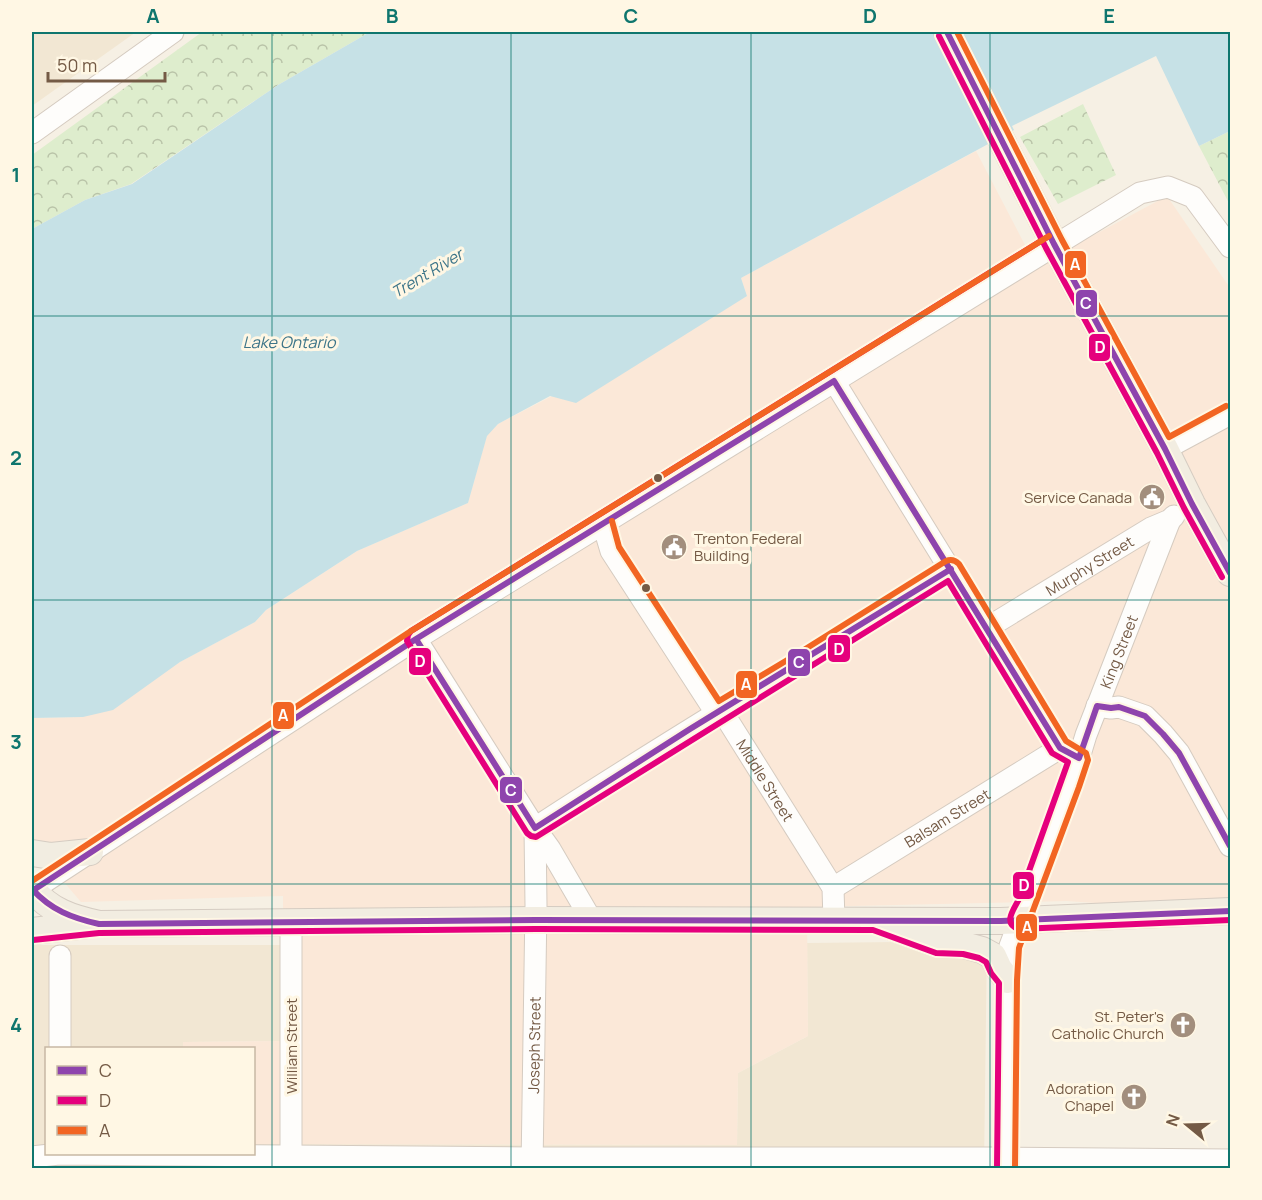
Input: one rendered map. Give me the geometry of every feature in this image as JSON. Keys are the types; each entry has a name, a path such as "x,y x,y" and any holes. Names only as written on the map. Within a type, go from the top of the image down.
{"main road":[{"path":"947,32 1054,244 1230,573"},
{"path":"32,853 51,856 90,852"},
{"path":"32,890 55,910 74,919 99,924"},
{"path":"32,931 99,924 536,920 1019,920 1230,911"},
{"path":"874,921 939,944 964,945 982,950 993,956 1008,980"}],"street":[{"path":"32,131 173,32"},
{"path":"32,890 416,639 1140,193 1168,187 1193,197 1230,247"},
{"path":"834,381 1060,748 1079,758"},
{"path":"1165,449 1230,414"},
{"name":"Murphy Street","path":"987,628 1152,528 1170,520 1192,504"},
{"name":"King Street","path":"1006,1163 1010,946 1068,794 1086,735 1170,520"},
{"name":"Middle Street","path":"603,524 611,551 716,713 728,719 833,888"},
{"path":"535,828 716,713 951,569"},
{"path":"416,639 550,849 592,921"},
{"path":"1097,706 1111,708 1119,706 1145,716 1163,734 1179,753 1230,846"},
{"name":"Balsam Street","path":"833,888 1060,748"},
{"name":"Joseph Street","path":"532,1163 537,848 535,828"},
{"path":"833,888 834,921"},
{"name":"William Street","path":"291,924 291,1162"},
{"path":"60,956 60,1047"},
{"path":"88,1155 291,1162 1006,1163 1230,1160"}],"shaded area":[{"path":"32,32 136,32 32,106"},
{"path":"976,151 1036,266 1167,196 1230,288 1230,900 1123,905 1067,901 807,907 808,1036 738,1073 737,1145 255,1144 255,1047 183,1047 183,1042 283,1041 283,896 81,902 32,845 32,718 83,717 255,622 266,610 357,551 468,503 487,435 498,424 747,296 741,278"},
{"path":"987,941 984,1168 32,1168 32,945 283,945 283,1041 184,1042 183,1047 45,1047 45,1155 255,1155 255,1144 737,1145 738,1073 808,1036 807,943"}],"green space":[{"path":"202,32 370,32 278,85 131,184 85,200 32,229 32,155"},
{"path":"1083,104 1116,175 1058,204 1020,137"},
{"path":"1230,131 1230,205 1199,146"}],"water":[{"name":"Lake Ontario","path":"370,32 1230,32 1230,131 1199,146 1156,56 1012,126 1014,130 741,278 747,296 576,403 550,396 498,424 487,436 468,503 357,551 266,610 255,622 180,662 113,710 83,717 32,718 32,229 85,200 132,184 278,85"}],"transit line":[{"name":"C","path":"947,32 1054,244 1230,573"},
{"name":"A","path":"957,32 1062,240 1169,437 1226,406"},
{"name":"D","path":"939,36 1046,248 1222,577"},
{"name":"D","path":"1049,236 411,631 407,641 527,833 536,837 948,581 1052,753 1068,762 1019,899 1012,912 1011,924 1019,929 1230,920"},
{"name":"A","path":"32,881 411,631 1049,236"},
{"name":"C","path":"32,891 416,639 834,381 1060,748 1079,758 1097,706 1119,707 1145,716 1179,753 1230,846"},
{"name":"A","path":"612,521 619,547 719,701 951,560 959,564 1066,741 1086,753 1088,760 1079,787 1019,948 1015,1168"},
{"name":"C","path":"416,639 535,828 690,729 951,569"},
{"name":"C","path":"32,889 62,912 99,924 536,920 1001,921 1230,911"},
{"name":"D","path":"33,940 99,933 536,929 873,930 936,953 963,954 979,958 986,962 999,983 997,1168"}],"place":[{"name":"Service Canada","path":"1152,497"},
{"name":"Trenton Federal Building","path":"674,547"},
{"name":"St. Peter's Catholic Church","path":"1183,1025"},
{"name":"Adoration Chapel","path":"1134,1097"}],"water label":[{"name":"Trent River","path":"427,273"}]}
